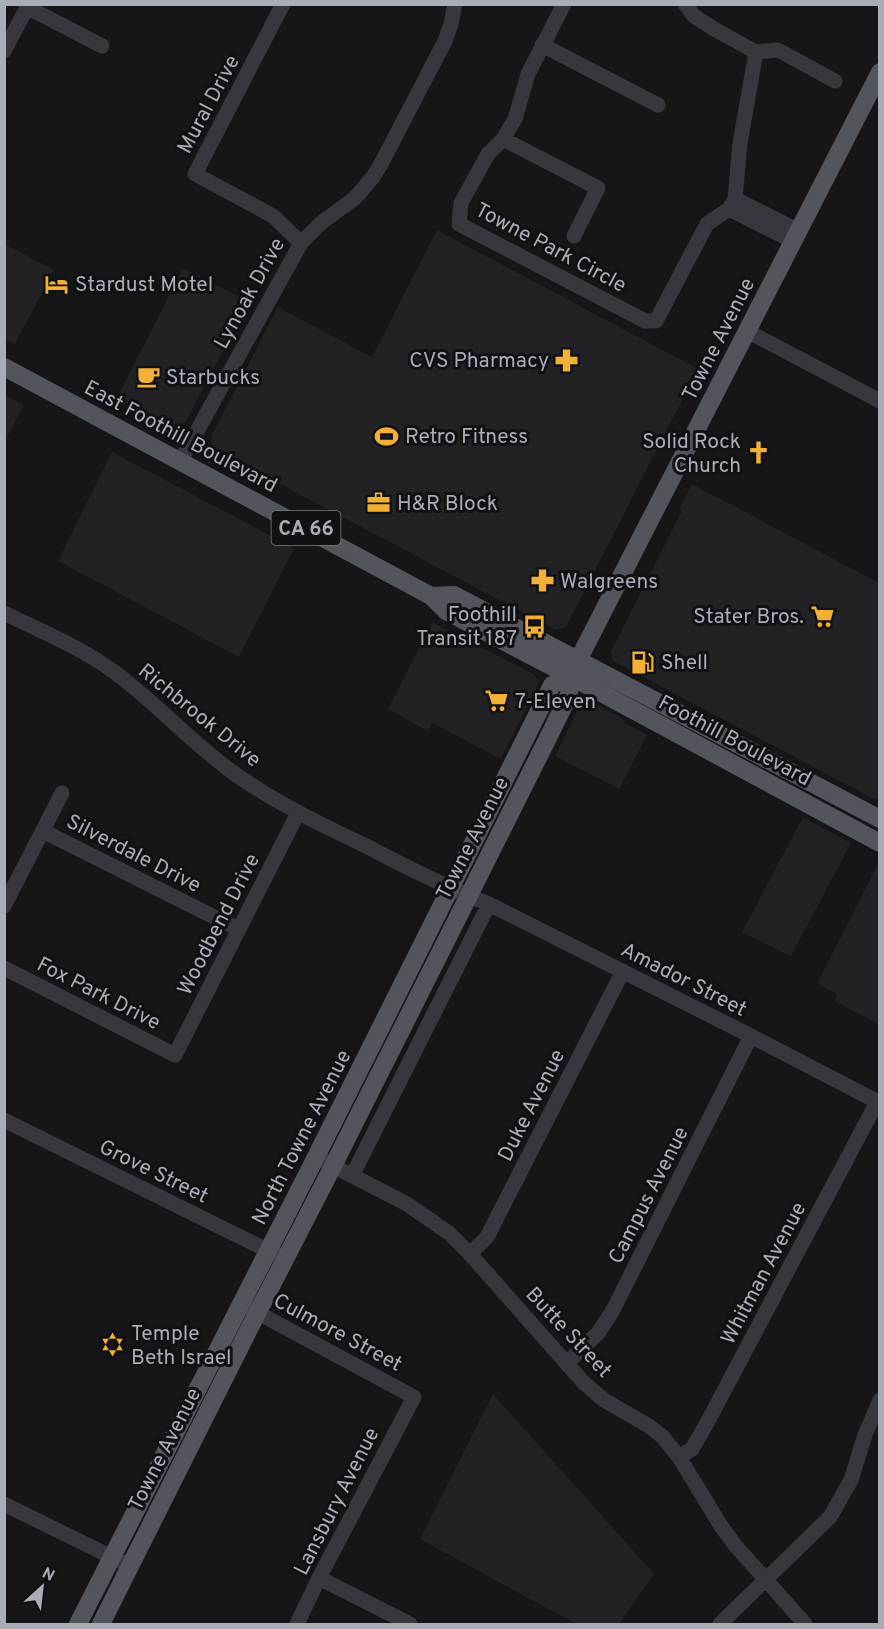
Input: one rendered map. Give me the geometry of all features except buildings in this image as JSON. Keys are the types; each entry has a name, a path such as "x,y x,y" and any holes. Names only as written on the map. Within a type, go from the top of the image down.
{"main road":[{"name":"Towne Avenue","path":"101,1624 249,1309 285,1259 333,1166 569,694 574,668 879,72"},
{"name":"East Foothill Boulevard","path":"4,367 431,596 454,595 574,668"},
{"name":"Foothill Boulevard","path":"574,668 879,819"},
{"name":"Foothill Boulevard","path":"574,668 879,843"},
{"name":"North Towne Avenue","path":"78,1624 112,1557 249,1309 269,1251 552,685 574,668"}],"street":[{"name":"Mural Drive","path":"283,4 195,174 273,216 301,243"},
{"name":"Lynoak Drive","path":"181,460 301,243 321,223 355,198 377,170 445,41 452,24 455,4"},
{"name":"Towne Park Circle","path":"564,4 528,74 515,119 503,139 488,154 461,203 459,224 645,321 656,321 707,224 732,204"},
{"path":"685,4 694,16 756,52 778,50 836,81"},
{"path":"4,51 28,6 102,46"},
{"path":"542,45 658,105"},
{"path":"756,52 732,204 796,236"},
{"path":"503,139 598,188 574,236"},
{"path":"747,331 879,400"},
{"name":"Richbrook Drive","path":"4,613 92,657 130,684 231,771 298,813 467,896"},
{"path":"4,906 62,793"},
{"name":"Woodbend Drive","path":"175,1055 298,813"},
{"name":"Silverdale Drive","path":"42,831 238,929"},
{"name":"Amador Street","path":"467,896 489,904 623,971 878,1102"},
{"path":"352,1176 489,904"},
{"name":"Fox Park Drive","path":"4,968 175,1055"},
{"name":"Duke Avenue","path":"470,1254 487,1237 623,971"},
{"name":"Campus Avenue","path":"567,1363 598,1333 612,1312 751,1036"},
{"name":"Whitman Avenue","path":"679,1457 692,1449 707,1423 878,1102"},
{"name":"Grove Street","path":"4,1120 285,1259"},
{"name":"Butte Street","path":"316,1157 407,1204 449,1233 584,1383 604,1400 649,1426 663,1437 679,1457 735,1545 805,1624"},
{"name":"Culmore Street","path":"249,1309 414,1397"},
{"name":"Lansbury Avenue","path":"297,1624 414,1397"},
{"path":"720,1624 830,1517 850,1480 879,1400"},
{"path":"4,1504 130,1566"},
{"path":"319,1578 410,1624"}],"shaded area":[{"path":"437,230 698,369 566,627 556,630 212,446 211,437 278,307 372,357"},
{"path":"5,244 54,270 15,344 5,339"},
{"path":"183,268 249,302 185,423 173,427 117,398"},
{"path":"5,395 24,405 5,441"},
{"path":"112,452 294,548 239,657 58,561"},
{"path":"692,484 879,583 880,798 872,798 613,661 611,651 682,511 679,509"},
{"path":"432,622 535,675 539,683 501,759 432,723 428,731 388,709"},
{"path":"590,705 598,705 647,735 619,789 555,756 578,710"},
{"path":"803,817 851,843 791,956 742,932"},
{"path":"879,862 880,1024 834,1001 837,994 817,984"},
{"path":"493,1394 654,1574 619,1624 576,1624 420,1539"}],"place":[{"name":"Stardust Motel","path":"57,284"},
{"name":"CVS Pharmacy","path":"567,360"},
{"name":"Starbucks","path":"148,377"},
{"name":"Retro Fitness","path":"387,436"},
{"name":"Solid Rock Church","path":"759,453"},
{"name":"H&R Block","path":"379,503"},
{"name":"Walgreens","path":"542,581"},
{"name":"Stater Bros.","path":"822,616"},
{"name":"Foothill Transit 187","path":"535,626"},
{"name":"Shell","path":"643,662"},
{"name":"7-Eleven","path":"497,701"},
{"name":"Temple Beth Israel","path":"113,1345"}]}
